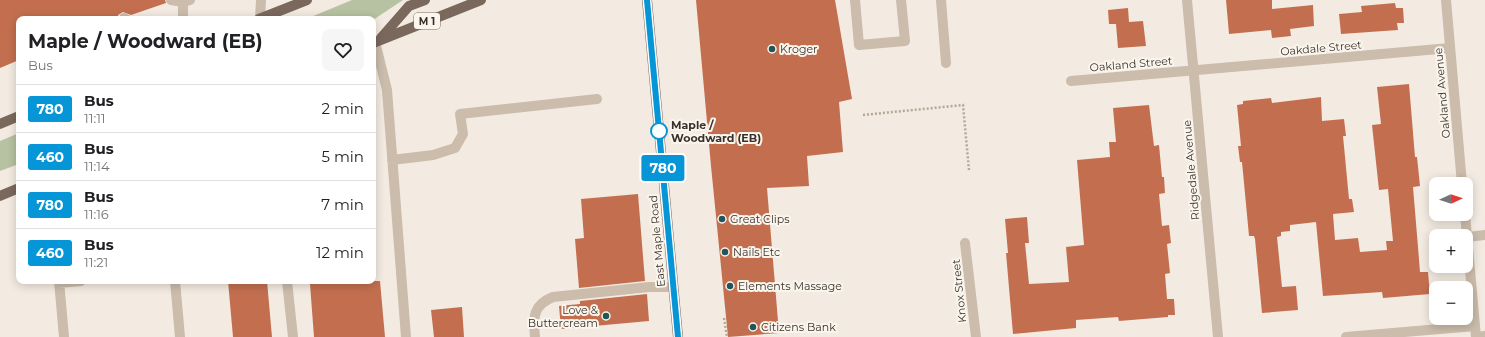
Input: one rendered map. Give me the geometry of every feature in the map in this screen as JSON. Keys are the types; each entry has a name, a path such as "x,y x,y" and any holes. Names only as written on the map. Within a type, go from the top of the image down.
{"main road":[{"path":"267,16 307,0"},
{"path":"376,42 409,6 425,0"},
{"name":"M 1","path":"376,42 481,0"},
{"name":"East Maple Road","path":"647,0 678,337"},
{"path":"0,124 16,117"},
{"path":"0,196 16,189"}],"street":[{"path":"170,0 186,1 184,16"},
{"path":"260,16 261,0"},
{"path":"855,0 859,45 905,41 901,0"},
{"path":"941,0 946,63"},
{"name":"Ridgedale Avenue","path":"1187,0 1218,337"},
{"name":"Oakland Avenue","path":"1446,0 1461,177"},
{"path":"376,42 387,90 406,337"},
{"name":"Oakdale Street","path":"1194,72 1450,48"},
{"name":"Oakland Street","path":"1071,81 1177,72 1194,72"},
{"path":"392,160 433,155 455,148 463,134 460,114 597,99"},
{"path":"1473,236 1485,235"},
{"name":"Knox Street","path":"965,242 976,337"},
{"path":"1470,273 1476,337 1485,336"},
{"path":"59,284 64,337"},
{"path":"175,284 180,337"},
{"path":"287,284 293,337"},
{"path":"535,337 535,312 544,300 553,297 649,287 673,287"},
{"path":"1346,337 1475,326"}],"path":[{"path":"863,114 963,105 969,170"},
{"path":"724,318 727,337"}],"green space":[{"path":"352,0 403,0 376,18 376,16 313,16"},
{"path":"16,134 16,165 0,171 0,141"}],"building":[{"path":"0,0 165,0 166,3 131,15 123,12 118,16 16,16 16,61 0,68"},
{"name":"Kroger","path":"696,0 835,0 852,99 839,102 843,152 807,156 809,186 767,188 779,333 728,337"},
{"path":"1226,0 1272,0 1272,9 1313,5 1314,26 1290,29 1291,36 1272,38 1271,30 1229,34"},
{"path":"1395,3 1396,8 1403,8 1404,23 1397,23 1398,30 1341,34 1339,14 1362,12 1361,6"},
{"path":"1128,8 1129,22 1143,21 1146,46 1118,48 1116,24 1109,24 1108,10"},
{"path":"1409,84 1415,157 1417,157 1420,186 1413,187 1420,272 1428,272 1429,294 1383,298 1382,292 1323,296 1316,222 1290,225 1290,231 1281,232 1281,236 1277,237 1282,287 1296,286 1298,310 1262,313 1255,239 1254,236 1249,236 1242,162 1240,162 1238,146 1241,146 1237,105 1243,104 1243,101 1271,98 1272,103 1321,97 1322,121 1344,119 1346,136 1343,136 1349,199 1352,199 1354,212 1333,214 1335,240 1358,238 1360,252 1387,250 1386,241 1393,241 1388,189 1379,190 1372,125 1381,124 1377,87"},
{"path":"1149,105 1154,146 1159,145 1162,177 1164,177 1165,193 1159,194 1162,226 1169,225 1171,243 1167,244 1170,273 1165,274 1167,299 1174,299 1175,315 1168,315 1168,317 1119,321 1118,317 1076,320 1076,328 1013,334 1006,253 1008,253 1005,219 1027,217 1029,243 1025,243 1029,284 1069,282 1066,247 1084,245 1077,160 1110,157 1109,142 1116,142 1113,108"},
{"path":"638,194 645,281 579,288 575,239 584,238 581,199"},
{"path":"376,281 380,281 385,337 314,337 310,284 376,284"},
{"path":"228,284 267,284 272,337 233,337"},
{"path":"647,294 649,321 561,329 559,306 580,304 580,301"},
{"path":"462,307 464,337 434,337 431,310"}],"bus line":[{"name":"780","path":"647,0 678,337"}],"place":[{"name":"Kroger","path":"772,49"},
{"name":"Maple / Woodward (EB)","path":"659,131"},
{"name":"Great Clips","path":"722,219"},
{"name":"Nails Etc","path":"725,252"},
{"name":"Elements Massage","path":"730,286"},
{"name":"Love & Buttercream","path":"606,316"},
{"name":"Citizens Bank","path":"753,327"}]}
